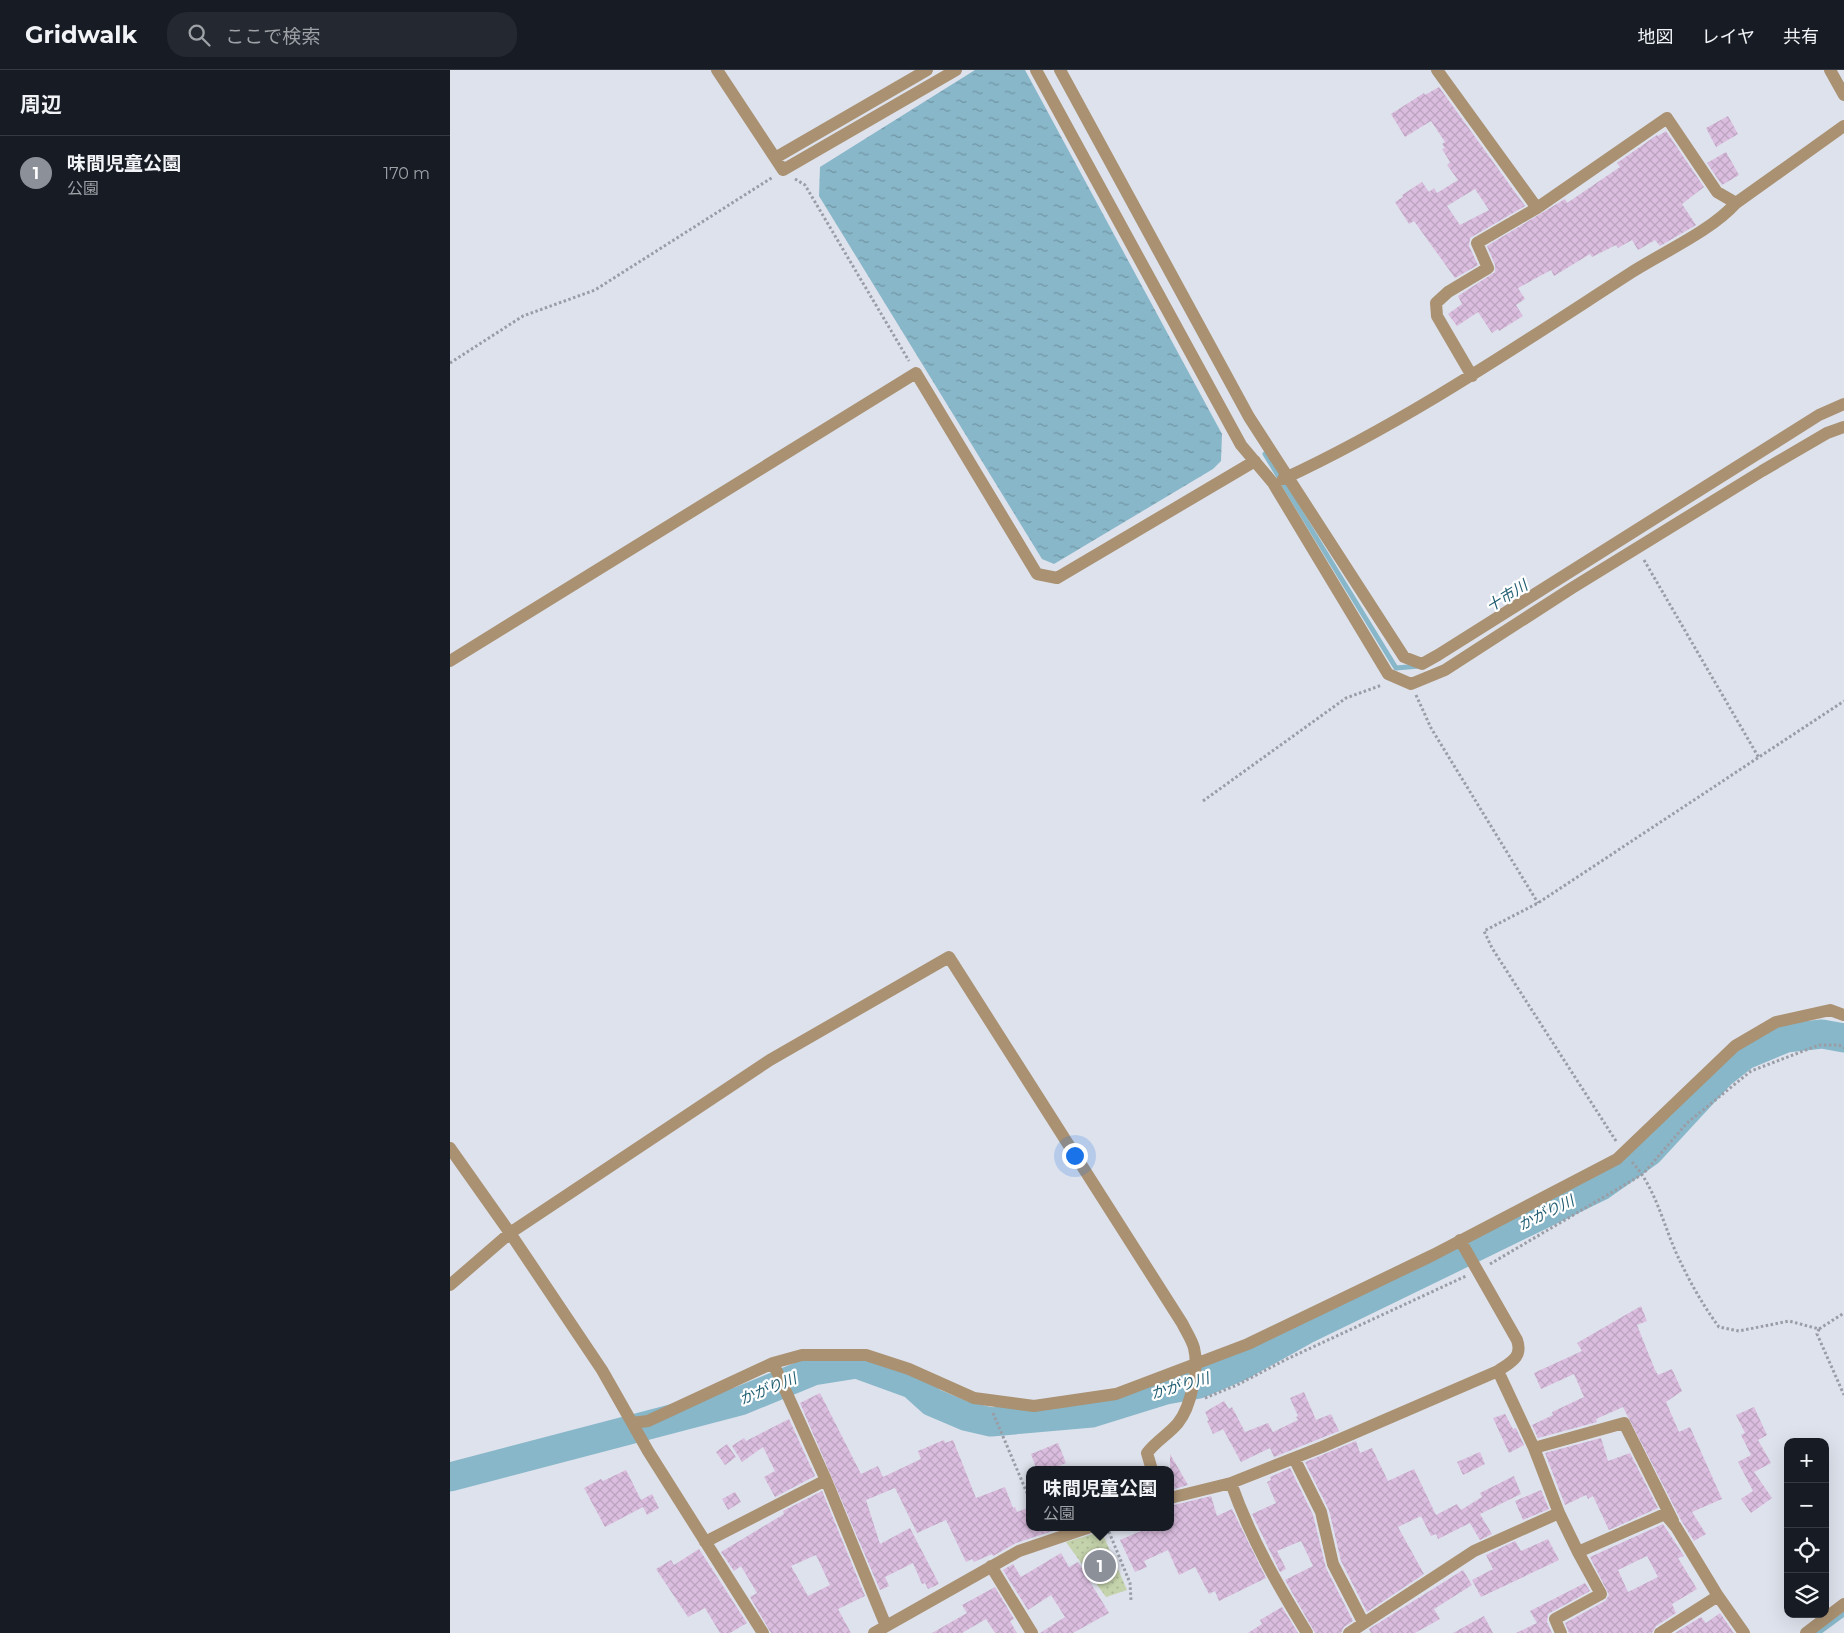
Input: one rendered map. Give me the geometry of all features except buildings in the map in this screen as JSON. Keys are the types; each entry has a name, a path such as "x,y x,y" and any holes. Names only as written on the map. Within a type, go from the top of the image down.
{"street":[{"path":"717,70 784,170 956,70"},
{"path":"775,158 927,70"},
{"path":"1036,70 1241,445 1274,483 1388,674 1405,681 1445,670 1637,548 1827,433 1844,427"},
{"path":"1060,70 1249,417 1289,476 1404,657 1422,664 1820,415 1844,404"},
{"path":"1437,70 1536,208"},
{"path":"1830,70 1844,95"},
{"path":"1472,376 1437,316 1436,303 1448,292 1488,268 1477,243 1536,208 1667,118 1717,192 1736,203"},
{"path":"1274,483 1311,466 1472,376 1645,264 1724,216 1736,203 1844,126"},
{"path":"450,661 916,372 1037,574 1056,578 1254,461"},
{"path":"450,1285 510,1233 770,1060 949,957 1182,1323 1194,1348 1195,1363 1189,1404 1178,1423 1156,1441 1147,1453 1150,1466"},
{"path":"632,1423 648,1421 773,1363 802,1355 866,1355 909,1369 974,1398 1034,1406 1116,1394 1248,1344 1433,1255 1617,1159 1735,1046 1776,1022 1830,1010 1844,1014"},
{"path":"450,1148 602,1370 632,1423 763,1633"},
{"path":"1174,1497 1231,1483 1294,1458 1498,1371 1517,1358 1520,1348 1460,1240"},
{"path":"773,1363 826,1480 886,1626"},
{"path":"1498,1371 1534,1448 1559,1514 1601,1594 1555,1619 1561,1633"},
{"path":"1534,1448 1624,1423 1674,1523 1718,1596 1744,1633"},
{"path":"1294,1458 1321,1512 1333,1564 1363,1622"},
{"path":"705,1542 826,1480"},
{"path":"1231,1483 1247,1526 1259,1550 1275,1581 1307,1633"},
{"path":"1349,1633 1363,1622 1474,1551 1559,1514"},
{"path":"1578,1552 1665,1514 1674,1523"},
{"path":"874,1633 1019,1551 1078,1531"},
{"path":"991,1566 1032,1633"},
{"path":"1660,1633 1718,1596"},
{"path":"1806,1633 1844,1604"}],"path":[{"path":"450,363 524,316 595,290 784,170 805,185 916,372"},
{"path":"1637,548 1758,758"},
{"path":"1203,801 1346,698 1405,681 1431,728 1538,903 1844,701"},
{"path":"1189,1404 1237,1385 1287,1359 1478,1271 1643,1174 1686,1123 1751,1071 1819,1044 1839,1045 1844,1048"},
{"path":"1844,1314 1819,1329 1817,1334 1844,1395"},
{"path":"1001,1428 1026,1490"},
{"path":"1109,1531 1130,1583 1131,1600"}],"green space":[{"path":"1100,1532 1104,1537 1127,1590 1106,1597 1066,1542"}],"water":[{"path":"975,70 1025,70 1222,434 1221,461 1213,469 1054,564 1042,559 819,196 820,167"}],"waterway":[{"name":"十市川","path":"1265,454 1396,668 1419,666"},
{"name":"かがり川","path":"450,1477 740,1401 813,1371 857,1364 912,1384 932,1402 965,1416 991,1422 1092,1413 1166,1390 1199,1384 1239,1367 1305,1330 1601,1186 1649,1152 1722,1073 1745,1055 1786,1038 1822,1034 1844,1038"},
{"path":"1818,1633 1844,1614"}],"place":[{"name":"味間児童公園","path":"1100,1566"}]}
